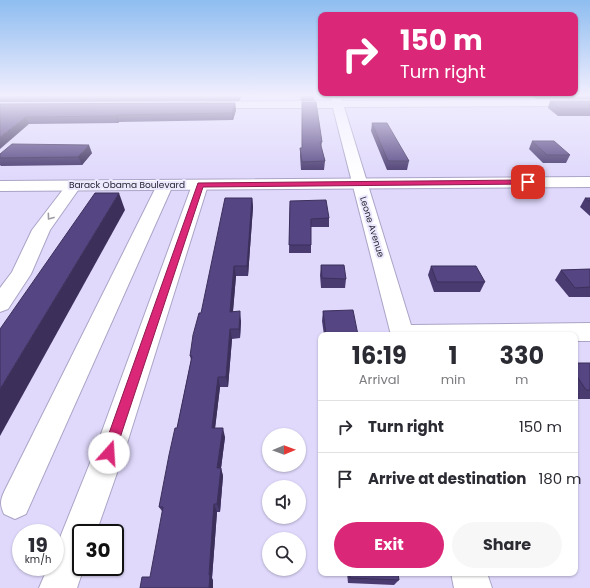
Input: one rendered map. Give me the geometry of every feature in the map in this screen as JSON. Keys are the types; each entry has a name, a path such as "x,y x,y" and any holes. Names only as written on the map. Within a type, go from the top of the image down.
{"main road":[{"name":"Barack Obama Boulevard","path":"0,186 590,182"}],"street":[{"name":"Leone Avenue","path":"342,122 402,332"},
{"path":"14,503 165,185"},
{"path":"58,588 109,453 200,185"},
{"path":"0,304 21,274 41,230 73,186"},
{"path":"578,332 590,332"},
{"path":"470,576 473,588"}],"building":[{"path":"0,122 19,122 0,137"},
{"path":"302,122 319,122 322,142 320,142 325,161 302,162 300,148 302,148"},
{"path":"372,123 387,123 409,161 388,161"},
{"path":"532,141 554,141 570,155 547,155"},
{"path":"12,144 89,145 78,157 0,158 0,154"},
{"path":"95,193 119,193 0,389 0,329"},
{"path":"225,198 252,198 247,266 234,266 230,312 240,311 239,329 230,329 226,377 218,377 212,428 223,428 217,468 221,468 217,504 214,504 209,588 140,588 142,577 150,577 163,507 159,507 169,455 175,428 177,428 192,356 190,356 193,335 199,313 201,313"},
{"path":"326,200 329,218 311,219 311,245 289,245 290,201"},
{"path":"321,265 344,265 346,279 322,278"},
{"path":"431,266 476,266 485,282 437,282"},
{"path":"590,269 590,287 575,288 561,270"},
{"path":"353,310 357,332 326,332 323,311"},
{"path":"578,363 590,363 590,390 586,390 578,378"},
{"path":"350,576 398,576 399,580 350,578"}],"route":[{"path":"109,453 200,185 528,182"}]}
